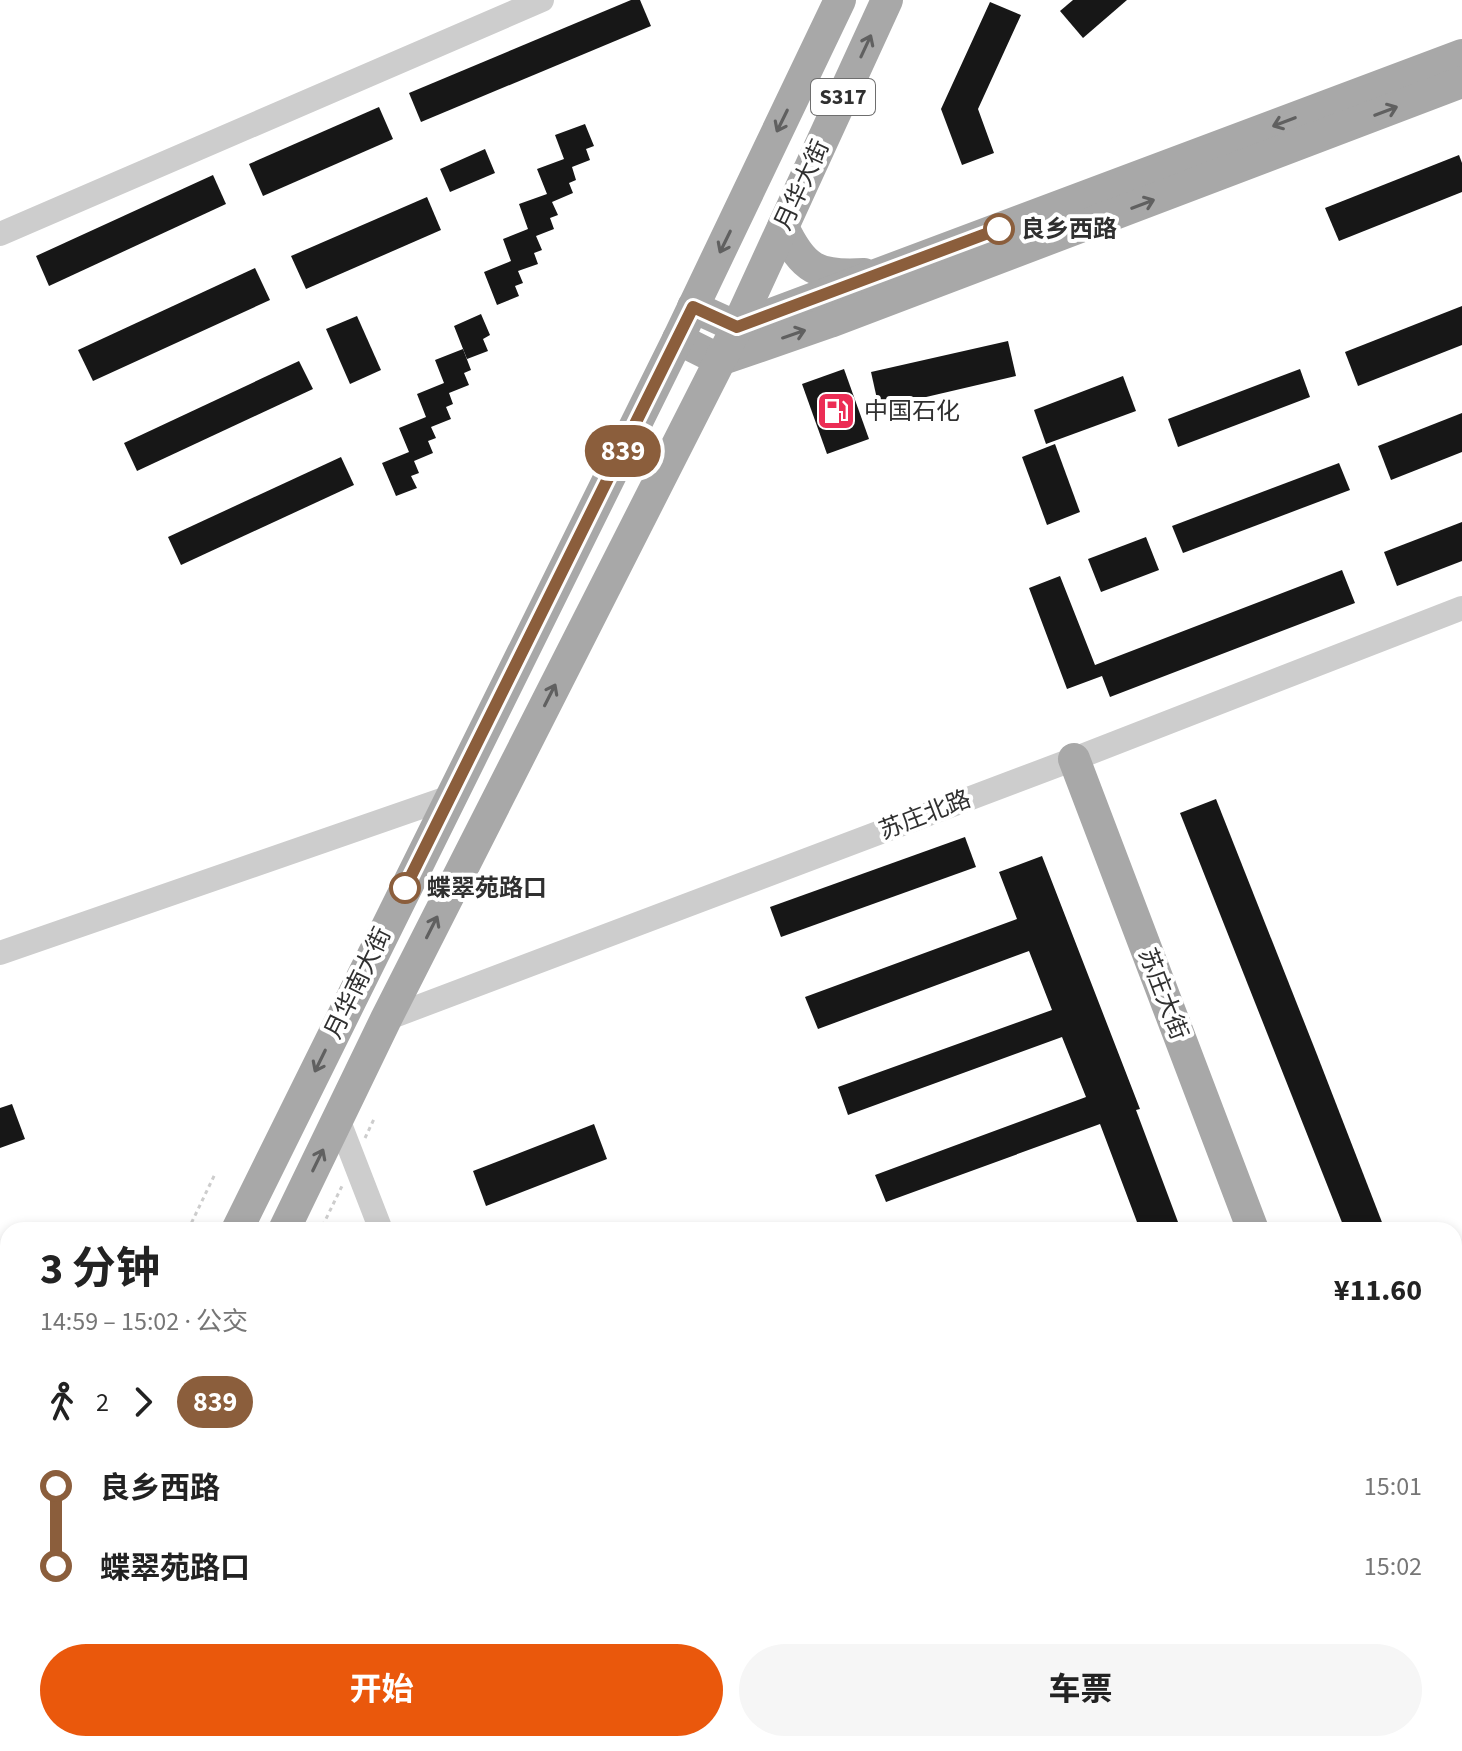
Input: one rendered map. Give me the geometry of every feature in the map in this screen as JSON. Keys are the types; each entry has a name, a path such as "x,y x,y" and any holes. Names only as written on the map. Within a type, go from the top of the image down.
{"main road":[{"name":"月华大街","path":"693,307 840,0"},
{"name":"月华大街","path":"737,327 887,0"},
{"path":"693,307 737,327 1462,55"},
{"path":"678,339 720,360 859,311 1462,82"},
{"path":"756,176 771,199 784,199 798,193"},
{"path":"783,227 796,254 813,268 835,275 883,272"},
{"name":"月华南大街","path":"241,1222 693,307"},
{"name":"月华南大街","path":"288,1222 386,1019 737,327"},
{"path":"651,395 671,388 678,389 688,398 693,413"},
{"name":"苏庄大街","path":"1074,759 1250,1222"}],"street":[{"path":"0,234 542,0"},
{"name":"苏庄北路","path":"386,1019 1074,759 1462,608"},
{"path":"0,953 450,797"},
{"path":"338,1119 378,1222"}],"path":[{"path":"192,1222 215,1174"},
{"path":"324,1222 343,1185"}],"building":[{"path":"631,0 640,0 651,26 421,122 409,93"},
{"path":"1073,0 1127,0 1083,38 1060,11"},
{"path":"990,2 1021,15 978,109 994,153 962,165 941,109"},
{"path":"379,107 393,139 263,196 249,164"},
{"path":"585,124 594,146 586,149 590,160 572,167 576,180 569,183 573,193 552,202 558,215 550,218 554,229 536,236 542,250 534,253 538,264 518,271 523,283 515,286 519,296 497,305 484,272 511,261 503,239 528,229 519,204 547,194 537,169 564,159 555,135"},
{"path":"485,149 495,173 450,192 440,169"},
{"path":"1459,155 1462,192 1339,241 1325,208"},
{"path":"213,175 226,204 49,286 36,256"},
{"path":"427,197 441,230 306,289 291,256"},
{"path":"255,268 270,300 93,381 78,350"},
{"path":"1462,306 1462,345 1358,386 1345,352"},
{"path":"481,314 490,335 483,339 488,351 467,359 454,326"},
{"path":"357,316 381,370 350,384 326,329"},
{"path":"1008,341 1016,376 879,408 871,372"},
{"path":"463,349 471,370 464,373 469,385 449,393 453,404 446,407 451,419 431,427 436,438 428,441 433,453 414,461 419,473 411,476 417,488 396,496 382,463 409,452 399,428 426,417 417,394 444,383 435,360"},
{"path":"299,361 313,389 137,471 124,443"},
{"name":"中国石化","path":"844,369 869,439 827,454 802,384"},
{"path":"1300,369 1310,397 1178,447 1168,419"},
{"path":"1123,376 1136,411 1046,444 1034,410"},
{"path":"1462,413 1462,452 1391,480 1378,446"},
{"path":"1055,444 1080,512 1047,525 1022,457"},
{"path":"341,457 354,485 181,565 168,537"},
{"path":"1339,463 1350,490 1183,553 1172,526"},
{"path":"1462,522 1462,561 1397,586 1384,552"},
{"path":"1146,537 1159,570 1101,592 1088,559"},
{"path":"1342,570 1355,603 1110,697 1102,676 1067,689 1029,588 1060,576 1095,665"},
{"path":"1216,799 1382,1222 1342,1222 1180,813"},
{"path":"965,837 976,867 781,937 770,907"},
{"path":"1042,856 1140,1109 1136,1110 1178,1222 1137,1222 1100,1124 886,1202 875,1175 1086,1097 1062,1037 848,1115 838,1087 1052,1010 1029,951 818,1029 805,997 1017,919 999,872"},
{"path":"12,1104 25,1139 0,1148 0,1108"},
{"path":"594,1124 607,1159 486,1206 473,1171"}],"bus line":[{"name":"839","path":"405,888 693,307 737,327 999,229"}],"place":[{"name":"良乡西路","path":"999,229"},
{"name":"中国石化","path":"836,411"},
{"name":"蝶翠苑路口","path":"405,888"}]}
